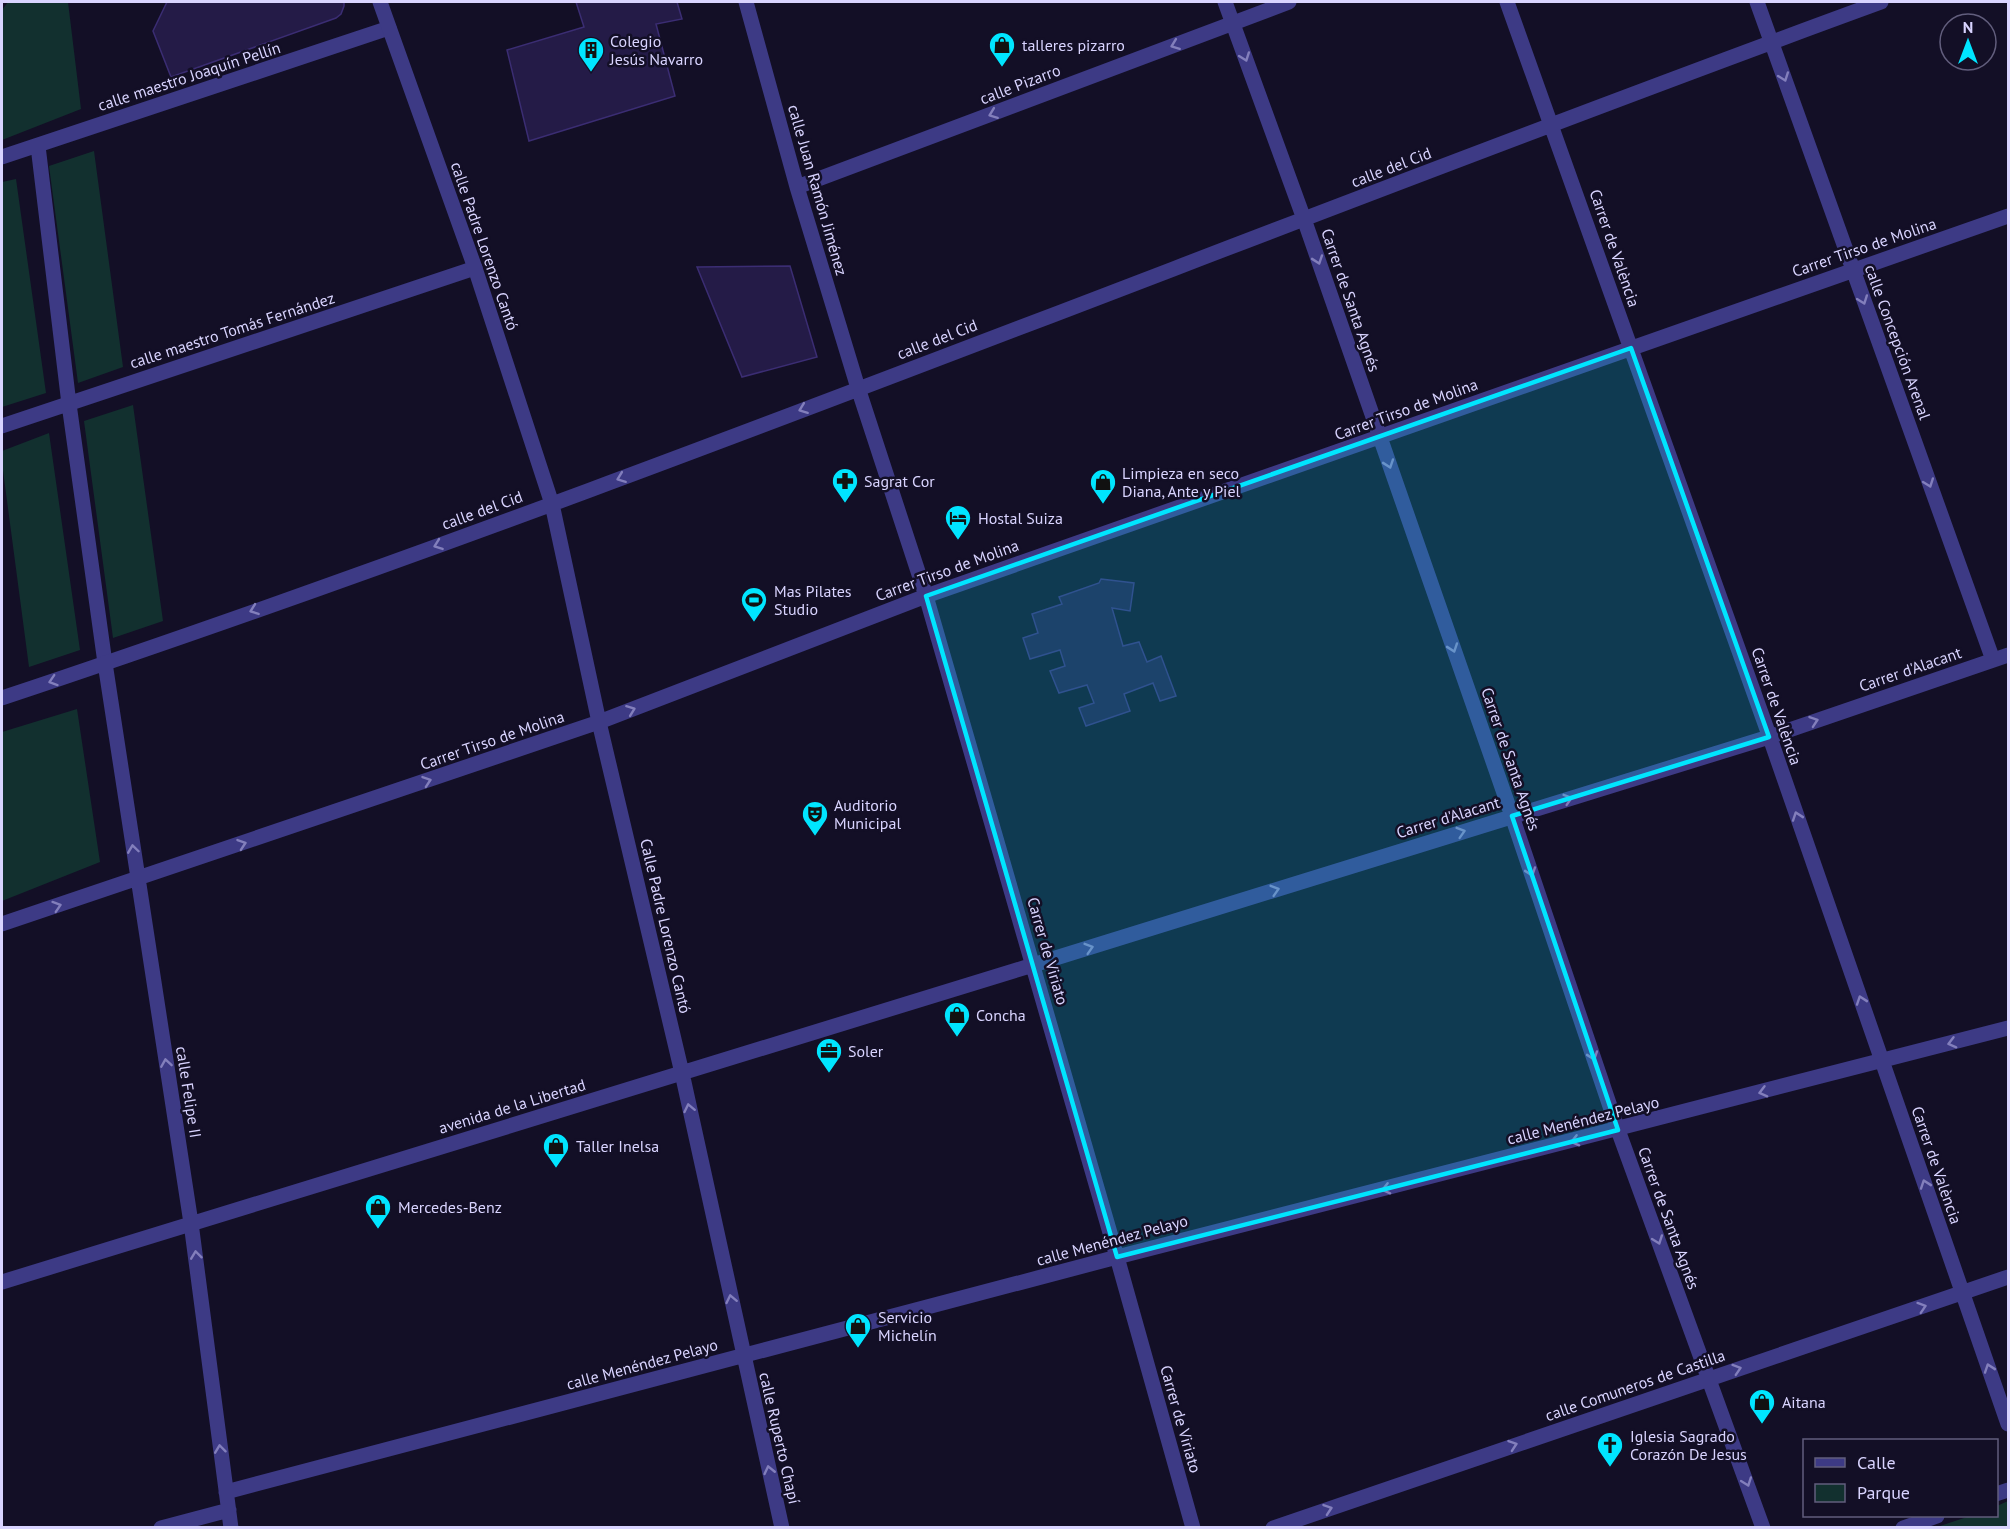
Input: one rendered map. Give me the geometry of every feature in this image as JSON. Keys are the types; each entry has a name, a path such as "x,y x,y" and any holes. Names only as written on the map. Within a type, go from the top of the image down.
{"street":[{"name":"calle Padre Lorenzo Cantó","path":"380,2 475,268 552,504"},
{"name":"calle Juan Ramón Jiménez","path":"746,2 797,187 858,388"},
{"name":"Carrer de Santa Agnés","path":"1225,2 1380,437 1618,1130 1763,1527"},
{"name":"calle Pizarro","path":"797,187 1289,2"},
{"name":"Carrer de València","path":"1508,2 1769,737 2008,1424"},
{"name":"calle Concepción Arenal","path":"1757,2 1992,660"},
{"name":"calle del Cid","path":"2,698 552,504 1881,2"},
{"name":"calle maestro Joaquín Pellín","path":"2,157 388,28"},
{"name":"calle Felipe II","path":"38,146 69,404 105,663 191,1223 231,1527"},
{"name":"Carrer Tirso de Molina","path":"2,924 599,722 926,596 2008,216"},
{"name":"calle maestro Tomás Fernández","path":"2,426 475,268"},
{"name":"Carrer de Viriato","path":"858,388 926,596 1193,1527"},
{"name":"Calle Padre Lorenzo Cantó","path":"552,504 599,722 682,1073 743,1356"},
{"name":"Carrer d'Alacant","path":"1033,966 1769,737 2008,655"},
{"name":"avenida de la Libertad","path":"2,1282 1033,966"},
{"name":"calle Menéndez Pelayo","path":"226,1492 1117,1257 2008,1028"},
{"name":"calle Comuneros de Castilla","path":"1273,1527 2008,1277"},
{"name":"calle Ruperto Chapí","path":"743,1356 782,1527"},
{"path":"161,1527 229,1510"},
{"path":"1904,1527 1932,1517"}],"highlighted area":[{"path":"1631,348 1769,737 1512,816 1618,1130 1117,1257 926,596"}],"green space":[{"path":"8,2 68,2 81,109 2,140 2,10"},
{"path":"94,151 123,367 78,383 49,166"},
{"path":"16,179 46,393 2,407 2,182"},
{"path":"133,405 163,621 113,638 84,421"},
{"path":"49,433 80,650 29,667 2,451"},
{"path":"77,709 100,862 2,901 2,732"},
{"path":"2008,1501 2008,1527 1937,1527 1967,1517 1998,1517 1998,1506"}],"building":[{"path":"167,2 344,2 344,6 341,14 336,18 171,77 153,31"},
{"name":"Colegio Jesús Navarro","path":"576,2 677,2 682,19 656,24 675,96 529,141 507,50 584,27"},
{"path":"790,266 817,357 742,377 697,267"},
{"path":"1101,579 1134,583 1130,611 1112,608 1123,646 1139,642 1147,662 1161,656 1176,696 1160,701 1153,683 1124,694 1130,711 1086,726 1079,708 1094,703 1087,685 1059,693 1050,671 1065,666 1060,650 1030,659 1023,638 1038,633 1032,614 1062,604 1059,597 1099,583"}],"place":[{"name":"talleres pizarro","path":"1002,68"},
{"name":"Colegio Jesús Navarro","path":"591,73"},
{"name":"Sagrat Cor","path":"845,504"},
{"name":"Limpieza en seco Diana, Ante y Piel","path":"1103,505"},
{"name":"Hostal Suiza","path":"958,541"},
{"name":"Mas Pilates Studio","path":"754,623"},
{"name":"Auditorio Municipal","path":"815,837"},
{"name":"Concha","path":"957,1038"},
{"name":"Soler","path":"829,1074"},
{"name":"Taller Inelsa","path":"556,1169"},
{"name":"Mercedes-Benz","path":"378,1230"},
{"name":"Servicio Michelín","path":"858,1349"},
{"name":"Aitana","path":"1762,1425"},
{"name":"Iglesia Sagrado Corazón De Jesus","path":"1610,1468"}]}
